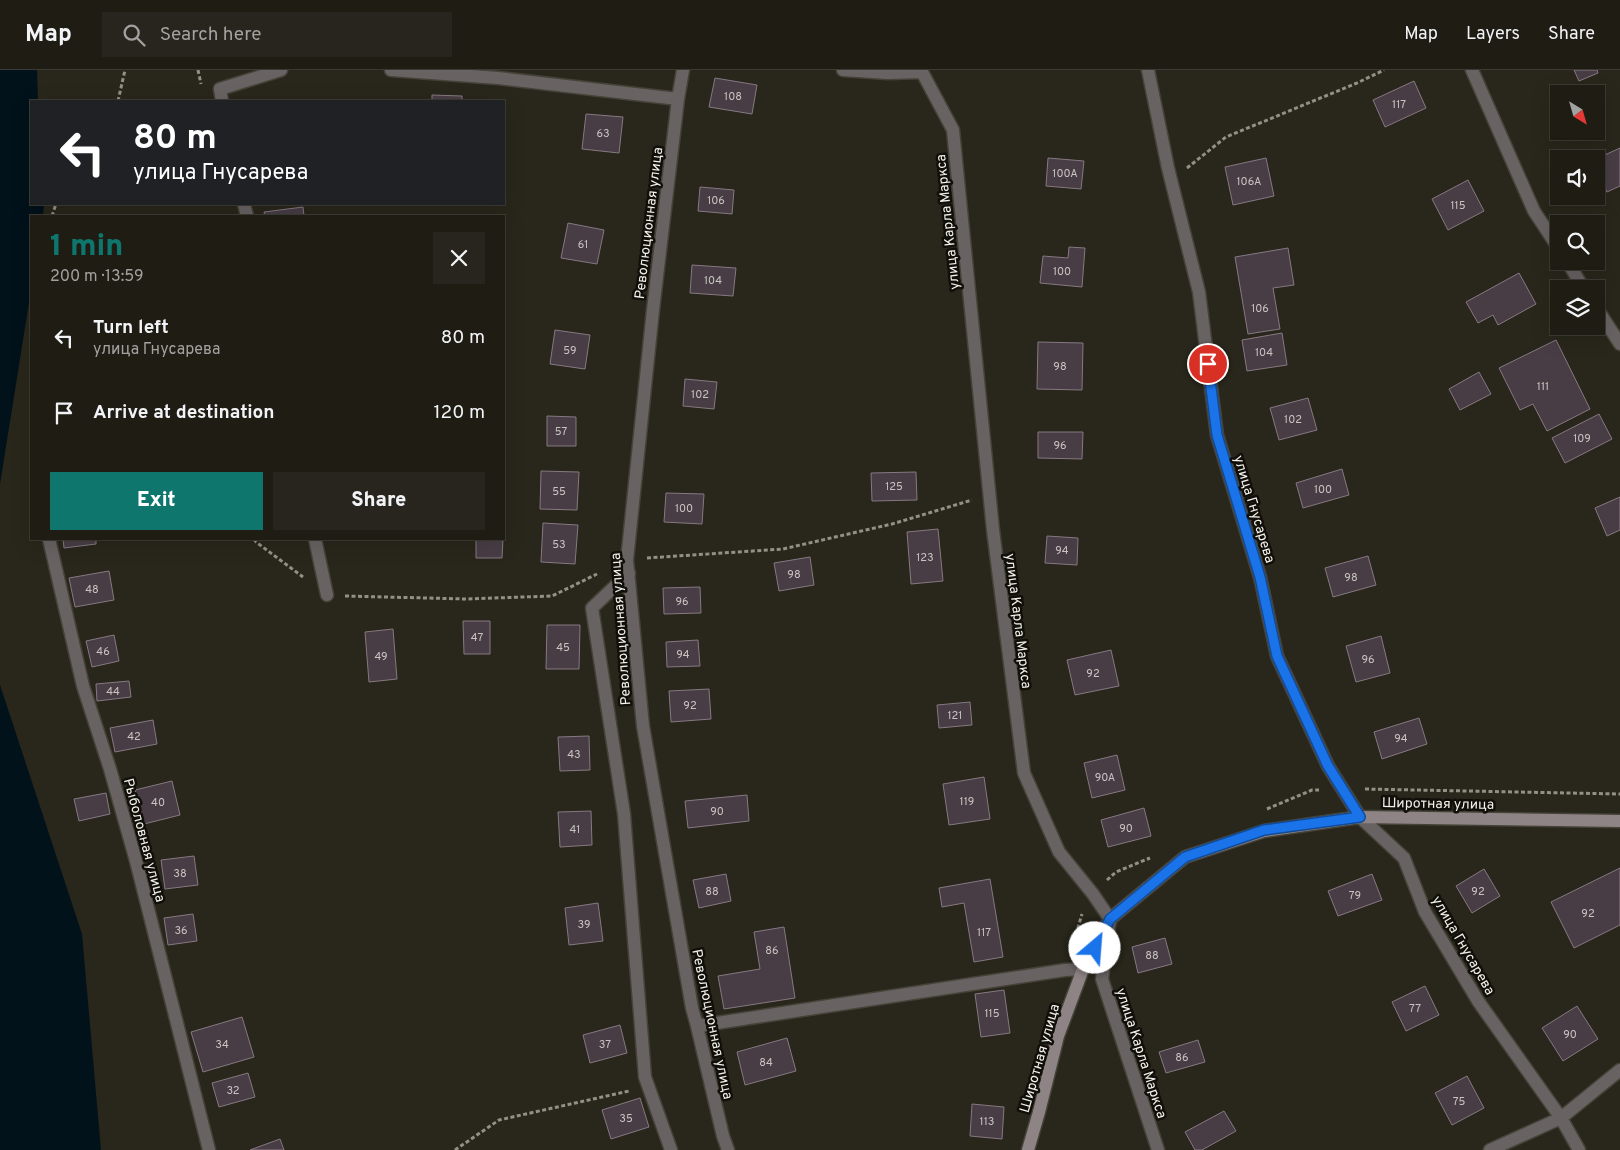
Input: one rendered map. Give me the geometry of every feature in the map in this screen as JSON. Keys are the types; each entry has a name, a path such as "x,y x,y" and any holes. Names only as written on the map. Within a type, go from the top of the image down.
{"main road":[{"name":"Широтная улица","path":"1028,1150 1058,1036 1083,969 1110,919 1185,857 1264,830 1360,817 1620,821"}],"street":[{"path":"221,95 282,70"},
{"path":"391,70 498,78 678,99"},
{"name":"Революционная улица","path":"683,70 653,310 627,560 643,726 692,1008 722,1136 728,1150"},
{"path":"843,70 889,71"},
{"name":"улица Гнусарева","path":"1148,70 1171,181 1199,292 1217,435 1260,577 1277,656 1328,766 1342,789 1360,817 1404,858 1425,912 1478,1001 1561,1118 1579,1150"},
{"path":"1472,70 1534,211 1550,235"},
{"name":"улица Карла Маркса","path":"889,71 922,72 953,130 989,495 1024,773 1058,852 1110,919 1102,979 1158,1150"},
{"path":"1605,321 1620,344"},
{"name":"Рыболовная улица","path":"49,540 83,686 110,769 136,861 209,1150"},
{"path":"315,540 327,595"},
{"path":"629,573 592,608 624,814 645,1077 671,1150"},
{"path":"697,1026 1065,970 1083,969"},
{"path":"1490,1150 1561,1118 1620,1070"}],"path":[{"path":"118,100 125,70"},
{"path":"1171,181 1226,137 1384,70"},
{"path":"255,540 327,595 466,599 552,596 627,560 783,549 892,524 989,495"},
{"path":"1258,813 1312,790 1374,788 1620,794"},
{"path":"1065,970 1087,899 1116,872 1151,858"},
{"path":"454,1150 499,1120 649,1087"}],"shaded area":[{"path":"0,70 37,70 38,100 30,100 30,205 44,205 43,215 30,215 30,296 0,484"},
{"path":"0,685 82,934 101,1150 0,1150"}],"building":[{"path":"1574,70 1597,70 1598,73 1579,81"},
{"path":"715,78 757,85 752,114 709,107"},
{"path":"1414,81 1426,108 1385,127 1373,100"},
{"path":"432,95 462,96 462,100 432,100"},
{"path":"586,114 623,117 619,153 582,149"},
{"path":"1620,148 1620,186 1607,192 1605,188 1605,155"},
{"path":"1048,158 1084,161 1081,189 1046,186"},
{"path":"1266,158 1274,196 1233,205 1225,167"},
{"path":"1468,180 1484,211 1448,230 1432,199"},
{"path":"700,187 734,190 732,214 698,211"},
{"path":"303,207 304,215 265,215 264,212"},
{"path":"568,223 604,230 597,264 561,258"},
{"path":"1069,247 1085,248 1082,287 1040,283 1043,256 1068,258"},
{"path":"1288,248 1294,285 1273,288 1280,329 1248,334 1235,257"},
{"path":"692,265 736,268 733,296 690,293"},
{"path":"1519,273 1536,304 1498,325 1493,315 1478,323 1466,302"},
{"path":"555,330 590,335 585,369 550,364"},
{"path":"1282,333 1287,365 1247,371 1242,340"},
{"path":"1556,340 1590,409 1547,431 1533,404 1520,410 1499,368"},
{"path":"1038,342 1083,343 1082,390 1037,389"},
{"path":"1479,372 1491,394 1460,410 1449,389"},
{"path":"685,379 717,382 714,409 683,406"},
{"path":"1308,398 1317,430 1279,440 1270,408"},
{"path":"1599,414 1612,439 1565,463 1552,438"},
{"path":"547,416 576,417 576,446 547,446"},
{"path":"1038,432 1083,432 1082,459 1038,458"},
{"path":"1342,469 1349,495 1303,508 1296,483"},
{"path":"541,471 579,472 577,510 540,509"},
{"path":"916,472 917,500 872,501 871,473"},
{"path":"666,493 704,494 702,524 664,522"},
{"path":"1620,497 1620,530 1607,536 1595,508"},
{"path":"543,523 578,525 575,564 541,562"},
{"path":"938,529 943,581 911,584 907,532"},
{"path":"1047,536 1078,538 1077,565 1045,563"},
{"path":"63,540 96,540 96,544 64,548"},
{"path":"476,540 503,540 502,558 476,558"},
{"path":"1368,556 1376,585 1333,597 1325,568"},
{"path":"810,557 814,585 779,591 774,563"},
{"path":"109,571 114,600 75,607 69,578"},
{"path":"700,587 701,613 664,614 663,588"},
{"path":"463,621 490,621 490,654 464,654"},
{"path":"547,625 580,625 579,669 546,669"},
{"path":"393,629 397,679 369,682 365,632"},
{"path":"114,635 119,661 92,667 86,641"},
{"path":"1381,636 1390,673 1356,682 1346,646"},
{"path":"698,640 700,666 667,667 666,642"},
{"path":"1111,650 1119,686 1075,695 1067,660"},
{"path":"129,681 131,697 97,701 96,684"},
{"path":"709,689 711,719 671,722 669,691"},
{"path":"970,702 972,725 939,728 937,705"},
{"path":"1419,718 1427,744 1382,759 1374,732"},
{"path":"153,720 157,744 115,752 110,728"},
{"path":"589,736 590,770 560,771 558,737"},
{"path":"1117,755 1125,790 1092,798 1084,763"},
{"path":"984,777 990,819 949,825 943,784"},
{"path":"172,781 180,815 144,824 135,790"},
{"path":"106,793 110,814 79,821 74,799"},
{"path":"747,795 749,821 688,828 685,801"},
{"path":"1144,808 1151,836 1108,847 1101,820"},
{"path":"591,811 592,845 560,847 558,812"},
{"path":"194,856 198,885 165,889 161,860"},
{"path":"1620,868 1620,925 1574,948 1551,902"},
{"path":"1484,869 1500,896 1472,913 1456,886"},
{"path":"726,874 731,901 699,908 693,880"},
{"path":"1372,874 1382,900 1338,916 1328,891"},
{"path":"990,879 1003,957 974,962 964,903 942,907 939,888"},
{"path":"598,903 603,941 569,945 565,908"},
{"path":"193,914 197,941 168,945 164,918"},
{"path":"784,927 795,998 724,1009 718,976 760,969 754,932"},
{"path":"1165,938 1172,964 1138,973 1132,947"},
{"path":"1425,986 1439,1015 1406,1031 1392,1002"},
{"path":"1004,990 1010,1033 981,1037 975,994"},
{"path":"1577,1006 1598,1039 1563,1061 1542,1028"},
{"path":"242,1017 254,1057 203,1072 191,1032"},
{"path":"620,1025 627,1053 590,1063 583,1035"},
{"path":"787,1038 796,1071 745,1085 737,1052"},
{"path":"1198,1040 1205,1062 1166,1073 1159,1052"},
{"path":"248,1073 255,1097 219,1107 212,1083"},
{"path":"1467,1076 1484,1108 1452,1125 1435,1093"},
{"path":"640,1098 649,1127 611,1139 602,1110"},
{"path":"972,1104 1004,1107 1002,1139 970,1136"},
{"path":"1224,1111 1236,1131 1202,1150 1195,1150 1185,1132"},
{"path":"280,1139 284,1150 250,1150"}],"route":[{"path":"1095,948 1110,919 1185,857 1264,830 1360,817 1328,766 1277,656 1260,577 1217,435 1208,364"}]}
